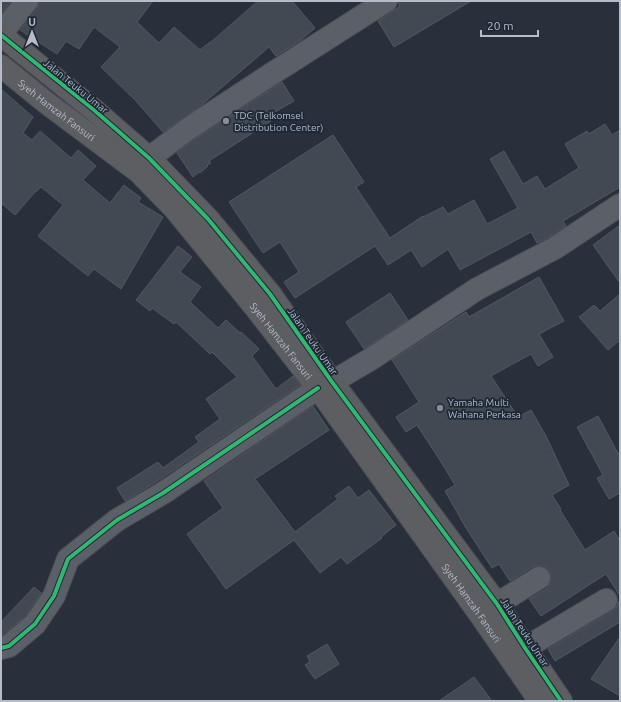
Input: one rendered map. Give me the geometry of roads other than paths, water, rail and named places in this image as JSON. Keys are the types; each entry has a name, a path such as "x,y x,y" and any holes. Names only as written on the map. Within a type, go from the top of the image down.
{"highway":[{"name":"Jalan Teuku Umar","path":"1,35 94,110 149,158 208,219 270,294 325,385 489,610 525,648 561,701"},
{"name":"Syeh Hamzah Fansuri","path":"1,66 48,104 139,172 170,204 255,307 325,385"},
{"name":"Syeh Hamzah Fansuri","path":"489,610 540,701"}],"street":[{"path":"1,35 28,1"},
{"path":"149,158 188,129 386,1"},
{"path":"1,648 9,646 35,624 54,596 68,559 117,520 163,493 325,385 371,359 477,290 555,248 620,205"},
{"path":"489,610 539,578"},
{"path":"525,648 606,600"}],"place":[{"name":"TDC (Telkomsel Distribution Center)","path":"226,121"},
{"name":"Yamaha Multi Wahana Perkasa","path":"440,408"}]}
